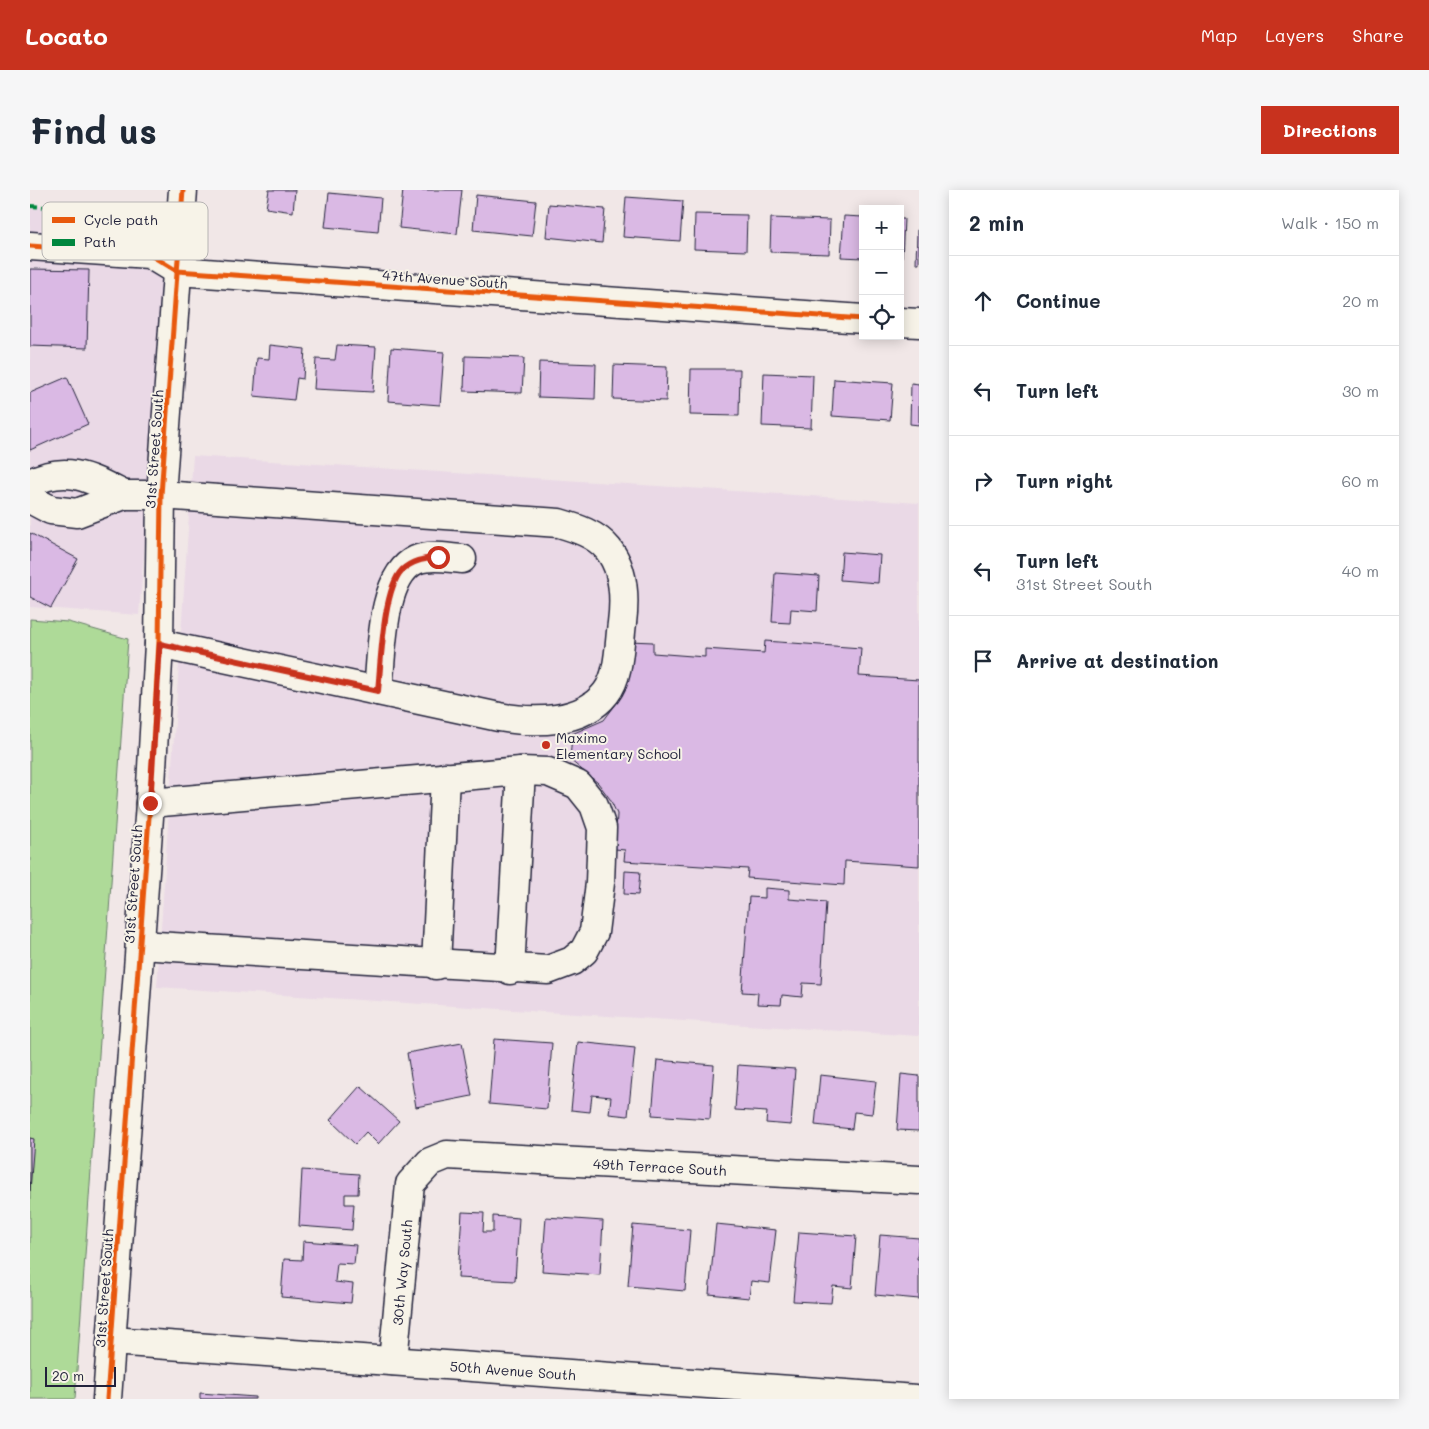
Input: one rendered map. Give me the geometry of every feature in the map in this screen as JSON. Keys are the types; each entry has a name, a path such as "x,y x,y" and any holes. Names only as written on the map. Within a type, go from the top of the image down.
{"street":[{"name":"47th Avenue South","path":"159,260 177,271 859,319"},
{"name":"31st Street South","path":"107,1399 160,644 161,495 178,260"},
{"path":"904,322 919,323"},
{"path":"30,483 42,477 64,473 87,476 124,495"},
{"path":"30,499 52,510 77,513 124,495 161,495 558,523 584,530 608,549 621,573 623,613 616,669 607,692 589,708 569,717 520,720 160,644"},
{"path":"378,691 387,611 393,585 402,571 417,560 438,557 462,559"},
{"path":"140,945 510,970 548,970 572,961 584,951 594,932 600,883 602,828 594,805 578,785 548,772 521,771 150,803"},
{"path":"510,970 521,771"},
{"path":"436,965 445,777"},
{"name":"49th Terrace South","path":"410,1184 430,1162 447,1155 919,1180"},
{"name":"30th Way South","path":"394,1360 410,1184"},
{"name":"50th Avenue South","path":"112,1341 394,1360 862,1397 916,1399"}],"shaded area":[{"path":"30,206 42,206 42,234 30,233"},
{"path":"30,260 146,268 165,279 139,615 30,607"},
{"name":"Maximo Elementary School","path":"193,456 919,503 919,1036 157,987"}],"green space":[{"path":"30,619 68,622 128,639 75,1399 30,1399"}],"building":[{"path":"269,190 295,190 293,212 266,208"},
{"path":"403,190 462,190 457,234 399,228"},
{"path":"329,193 381,198 378,232 325,227"},
{"path":"476,195 536,201 532,236 473,230"},
{"path":"626,197 683,201 680,241 623,237"},
{"path":"549,204 605,209 602,243 546,237"},
{"path":"695,214 747,215 746,251 694,249"},
{"path":"844,216 859,217 859,258 841,257"},
{"path":"771,218 830,220 829,254 770,252"},
{"path":"917,230 919,230 919,264 916,264"},
{"path":"30,269 89,270 87,348 30,346"},
{"path":"270,345 305,349 303,379 297,378 294,400 254,396 257,358 269,359"},
{"path":"337,345 376,347 373,392 314,389 316,359 335,360"},
{"path":"391,348 444,352 440,405 388,401"},
{"path":"465,356 524,358 522,393 464,391"},
{"path":"539,362 596,364 595,399 538,397"},
{"path":"614,365 667,367 666,401 613,399"},
{"path":"691,369 740,369 739,416 690,415"},
{"path":"764,373 813,375 811,428 762,426"},
{"path":"67,377 88,424 30,450 30,393"},
{"path":"834,379 893,383 890,420 832,416"},
{"path":"911,383 919,384 919,425 910,424"},
{"path":"30,533 78,559 51,608 30,597"},
{"path":"842,552 880,555 878,583 840,580"},
{"path":"775,573 819,576 817,611 791,609 790,623 772,622"},
{"path":"629,641 653,642 653,653 705,657 705,649 764,653 765,641 861,648 859,676 919,680 919,866 845,861 844,885 747,878 748,869 624,861 625,850 615,849 617,814 610,799 598,783 570,760 572,734 604,720 619,700 626,680"},
{"path":"625,871 640,872 638,895 624,894"},
{"path":"765,888 789,890 789,899 826,902 821,984 803,983 802,997 782,995 781,1005 757,1004 758,993 742,992 749,897 765,898"},
{"path":"494,1039 552,1043 547,1109 489,1104"},
{"path":"578,1042 635,1048 628,1116 609,1114 611,1097 592,1095 590,1112 571,1110"},
{"path":"462,1043 472,1096 416,1107 407,1053"},
{"path":"657,1060 714,1065 710,1119 652,1115"},
{"path":"738,1065 795,1069 791,1125 766,1123 767,1112 735,1110"},
{"path":"901,1074 919,1076 919,1131 897,1130"},
{"path":"820,1075 876,1081 872,1114 854,1112 852,1129 815,1125"},
{"path":"360,1086 399,1121 378,1144 366,1132 355,1144 330,1120"},
{"path":"30,1138 34,1139 30,1191"},
{"path":"302,1170 359,1174 358,1194 345,1194 345,1204 354,1204 352,1230 299,1226"},
{"path":"462,1212 484,1213 483,1232 493,1232 493,1216 519,1218 515,1281 458,1278"},
{"path":"546,1217 603,1221 600,1275 542,1271"},
{"path":"716,1224 776,1230 770,1283 751,1281 749,1298 709,1294"},
{"path":"633,1225 690,1230 685,1291 628,1286"},
{"path":"799,1232 856,1236 852,1288 833,1286 831,1303 793,1301"},
{"path":"880,1235 919,1238 917,1259 919,1259 919,1299 875,1295"},
{"path":"303,1241 356,1245 354,1264 337,1263 335,1282 353,1284 351,1303 281,1297 284,1259 302,1260"},
{"path":"200,1393 255,1397 255,1399 200,1399"}],"marked path":[{"path":"30,206 42,207"}],"cycle path":[{"path":"182,202 183,190"},
{"path":"30,246 42,247"},
{"path":"159,260 177,271 859,319"},
{"path":"107,1399 150,803 159,644 161,495 178,260"}],"place":[{"name":"Maximo Elementary School","path":"546,745"}],"route":[{"path":"150,803 160,644 378,691 387,611 393,585 402,571 417,560 438,557"}]}
